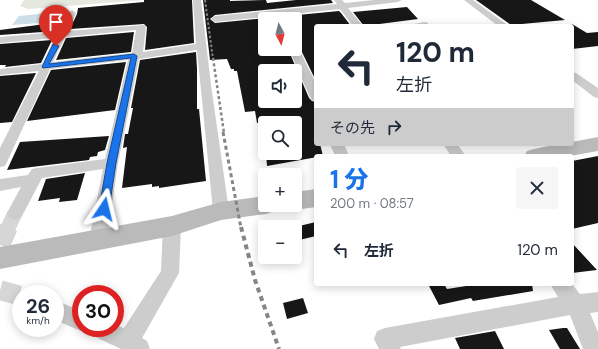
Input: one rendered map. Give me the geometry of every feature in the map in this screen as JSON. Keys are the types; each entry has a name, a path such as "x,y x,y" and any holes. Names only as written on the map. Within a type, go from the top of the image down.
{"street":[{"path":"197,0 205,85 221,211"},
{"path":"278,12 340,3 398,0"},
{"path":"468,0 501,24"},
{"path":"340,3 356,24"},
{"path":"0,162 72,13"},
{"path":"215,19 258,14"},
{"path":"0,40 141,27 136,56 111,163 98,240"},
{"path":"0,72 136,56 202,46"},
{"path":"297,56 314,93"},
{"path":"574,76 598,94"},
{"path":"545,154 598,144"},
{"path":"15,213 37,173 111,163"},
{"path":"0,185 33,180"},
{"path":"302,200 314,198"},
{"path":"0,258 172,226 221,211 258,206"},
{"path":"117,337 134,345 170,273 172,226"},
{"path":"562,286 576,304 594,349"},
{"path":"390,349 385,339 576,304 598,302"}],"shaded area":[{"path":"24,0 144,0 28,9 20,6"},
{"path":"58,12 53,22 12,25 19,16"}],"building":[{"path":"144,0 192,0 194,43 145,50 147,27 144,24 70,29 77,14 78,8 144,2"},
{"path":"203,0 266,0 267,3 296,0 331,0 333,3 215,15 210,19 215,23 258,19 258,56 291,56 294,64 258,64 258,108 302,108 302,82 309,98 314,102 314,146 320,146 322,154 314,154 314,158 302,160 302,116 258,116 257,123 255,111 245,112 237,71 231,69 227,59 210,60"},
{"path":"476,0 531,0 565,20 522,24 510,24"},
{"path":"407,7 418,19 379,24 362,24 353,12"},
{"path":"339,11 349,24 314,24 314,77 302,52 302,15"},
{"path":"61,23 57,31 0,35 0,30"},
{"path":"574,25 587,33 598,32 598,46 574,49"},
{"path":"134,32 131,52 56,60 66,38"},
{"path":"52,40 41,63 5,67 6,65 0,65 0,44"},
{"path":"196,52 197,109 199,109 206,181 159,188 159,186 152,187 152,184 122,188 127,147 123,148 125,134 128,134 133,108 131,108 140,60"},
{"path":"126,62 115,110 27,121 51,70"},
{"path":"36,73 12,122 0,123 0,76"},
{"path":"109,136 105,150 98,152 97,156 90,157 89,160 7,170 20,142"},
{"path":"598,156 598,223 574,229 574,161"},
{"path":"267,160 301,160 267,166"},
{"path":"85,173 77,200 59,202 60,198 38,201 46,179"},
{"path":"314,222 314,236 302,239 302,225"},
{"path":"574,245 597,270 574,273"},
{"path":"429,286 445,286 447,289 466,286 532,286 533,291 473,301 471,298 439,305"},
{"path":"303,298 308,313 287,319 283,303"},
{"path":"567,328 580,349 560,349 549,330"},
{"path":"495,331 504,349 460,349 455,338"}],"tunnel":[{"path":"8,228 15,213"},
{"path":"0,245 8,227"},
{"path":"0,290 12,293"}],"railway":[{"path":"205,0 213,59"},
{"path":"213,58 224,133"},
{"path":"223,132 241,228"},
{"path":"241,227 255,280 279,349"}],"route":[{"path":"56,46 45,67 134,56 111,163 104,209"}]}
